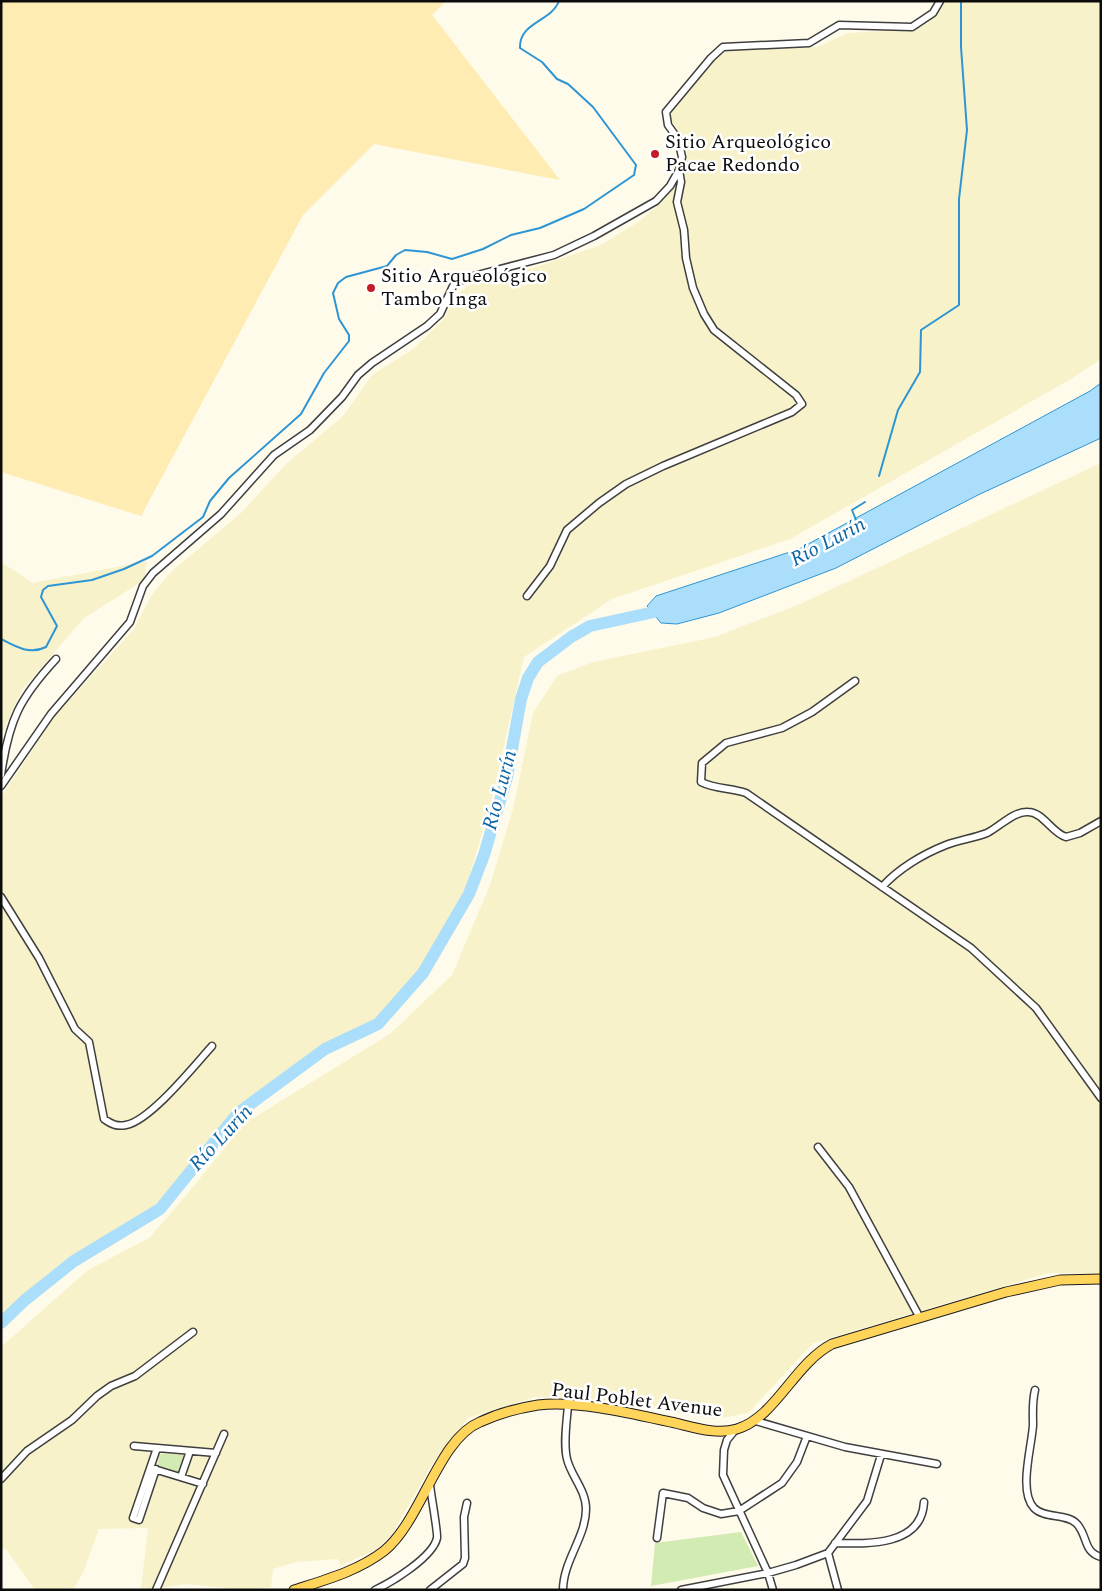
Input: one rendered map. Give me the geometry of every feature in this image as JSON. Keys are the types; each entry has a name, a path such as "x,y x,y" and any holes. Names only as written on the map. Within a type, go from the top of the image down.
{"main road":[{"name":"Paul Poblet Avenue","path":"294,1590 350,1571 384,1550 411,1518 457,1439 478,1422 538,1405 568,1405 639,1415 717,1431 736,1429 756,1421 800,1371 824,1348 1006,1292 1060,1280 1101,1279"}],"street":[{"path":"1,786 51,714 130,622 143,586 152,573 222,514 274,455 310,430 372,363 428,326 440,314 454,284 466,278 554,255 594,236 656,201 670,186 679,170 682,157 678,139 668,125 666,112 718,50 734,45 809,43 839,25 912,26 933,13 940,1"},
{"path":"528,596 550,566 567,530 599,503 626,484 663,466 792,412 802,404 796,395 714,330 704,314 693,288 686,258 684,230 677,202 680,182 679,170"},
{"path":"1,775 5,749 18,708 31,686 56,659"},
{"path":"854,681 812,712 782,728 726,743 702,763 701,782 710,786 746,793 971,948 1036,1008 1101,1098"},
{"path":"882,887 894,873 946,845 987,832 1021,813 1030,812 1037,815 1053,831 1066,837 1080,833 1101,821"},
{"path":"1,897 39,958 75,1029 89,1042 104,1119 113,1125 127,1125 140,1119 180,1083 212,1046"},
{"path":"818,1147 849,1187 920,1318"},
{"path":"1,1479 27,1451 72,1420 97,1396 111,1386 135,1376 193,1332"},
{"path":"1035,1390 1032,1402 1033,1422 1026,1481 1028,1498 1034,1508 1072,1520 1077,1524 1088,1549 1093,1555 1101,1557"},
{"path":"563,1590 570,1559 585,1522 586,1507 583,1494 566,1456 568,1405"},
{"path":"756,1421 881,1455 937,1464"},
{"path":"736,1429 727,1440 724,1450 722,1475 768,1573 773,1590"},
{"path":"156,1590 224,1434"},
{"path":"657,1538 662,1493 688,1498 703,1508 721,1514 739,1511 782,1483 797,1462 807,1436"},
{"path":"134,1446 216,1454"},
{"path":"153,1469 133,1518 139,1520 153,1469 157,1448"},
{"path":"181,1477 190,1451"},
{"path":"681,1590 712,1587 768,1573 828,1553 860,1513 867,1501 881,1455"},
{"path":"153,1469 203,1484"},
{"path":"375,1590 396,1579 433,1547 437,1538 430,1485"},
{"path":"835,1543 880,1541 904,1536 913,1530 920,1520 924,1511 924,1502"},
{"path":"430,1590 463,1564 465,1558 464,1517 467,1503"},
{"path":"828,1553 838,1590"}],"shaded area":[{"path":"945,1 1101,1 1101,359 1071,379 790,539 612,599 524,657 490,807 465,890 416,977 379,1020 303,1060 235,1116 153,1215 72,1261 18,1301 1,1317 1,797 55,716 133,630 153,593 172,571 242,512 284,466 344,415 372,375 413,349 444,319 456,295 472,283 536,267 601,245 638,222 660,204 672,189 687,155 684,138 672,122 671,109 716,57 729,50 817,47 848,33 916,29 928,23"},
{"path":"1101,463 1101,1274 1048,1273 813,1343 748,1413 715,1419 603,1400 535,1397 468,1418 434,1461 391,1536 375,1550 340,1566 338,1559 296,1562 273,1569 271,1587 246,1590 186,1584 155,1589 141,1588 148,1528 99,1529 83,1573 74,1588 35,1590 6,1549 1,1550 1,1347 88,1270 149,1238 245,1123 390,1034 452,975 490,885 513,809 533,713 557,676 593,662 715,637 802,603"},
{"path":"147,561 144,580 84,618 22,690 1,736 1,562 33,583"}],"green space":[{"path":"159,1455 182,1455 178,1473 158,1467"},
{"path":"741,1532 758,1566 651,1586 655,1543"}],"sand":[{"path":"1,1 446,1 432,15 560,180 374,144 303,215 141,516 1,472"}],"water":[{"path":"1101,383 1101,438 978,495 836,568 719,613 677,624 661,623 647,606 656,596 799,549 1090,391"}],"waterway":[{"path":"1,639 29,650 46,647 57,626 41,597 43,590 48,586 92,580 124,569 152,556 203,517 210,501 229,478 301,414 324,373 349,341 349,335 339,319 333,293 338,283 346,277 387,266 396,255 405,250 427,252 452,259 483,249 511,235 540,228 584,209 634,175 636,165 593,107 568,84 557,79 542,62 520,48 521,39 525,33 530,27 549,14 559,1"},
{"path":"879,476 898,410 920,372 921,330 959,305 959,199 967,130 961,47 961,1"},
{"path":"856,520 852,510 865,502"},
{"name":"Río Lurín","path":"1,1323 25,1300 74,1261 160,1209 238,1113 325,1049 378,1024 423,973 469,894 484,855 507,777 521,699 528,678 538,662 571,637 590,626 668,609"}],"place":[{"name":"Sitio Arqueológico Pacae Redondo","path":"655,154"},
{"name":"Sitio Arqueológico Tambo Inga","path":"371,288"}]}
